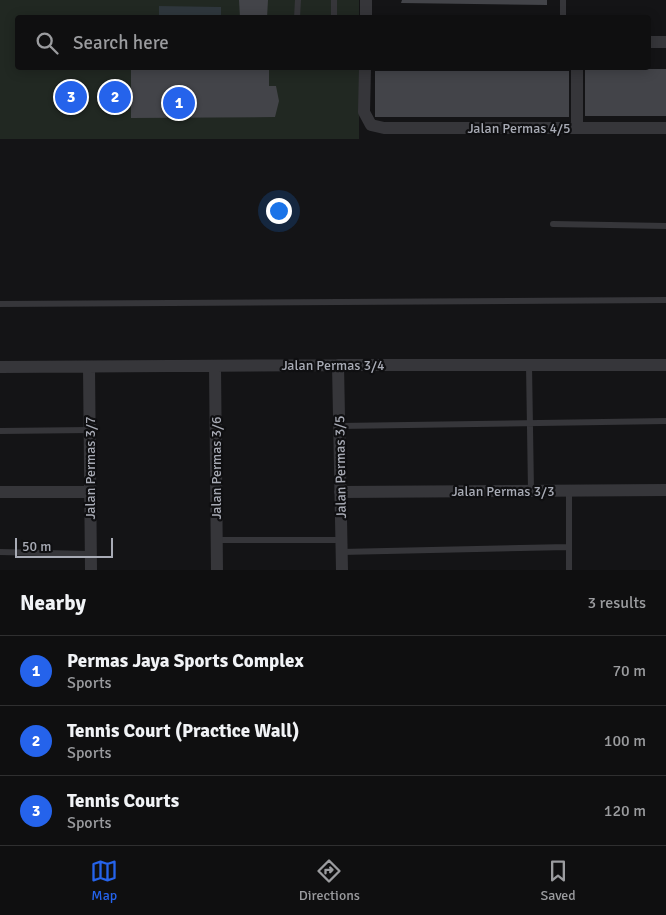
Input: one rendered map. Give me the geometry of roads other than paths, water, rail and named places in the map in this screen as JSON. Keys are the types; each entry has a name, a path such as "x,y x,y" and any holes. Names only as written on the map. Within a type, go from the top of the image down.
{"street":[{"path":"366,0 366,15"},
{"path":"651,42 666,42"},
{"name":"Jalan Permas 4/5","path":"365,70 364,112 371,125 384,128 666,128"},
{"path":"577,128 578,70"},
{"name":"Jalan Permas 3/5","path":"338,365 342,570"},
{"name":"Jalan Permas 3/4","path":"0,367 666,365"},
{"name":"Jalan Permas 3/6","path":"215,366 217,570"},
{"name":"Jalan Permas 3/7","path":"89,367 91,570"},
{"name":"Jalan Permas 3/3","path":"340,492 666,490"},
{"path":"0,492 90,492"}],"lane":[{"path":"298,0 298,15"},
{"path":"334,0 334,15"},
{"path":"563,0 563,15"},
{"path":"553,224 666,226"},
{"path":"0,304 666,300"},
{"path":"529,365 531,491"},
{"path":"339,426 666,421"},
{"path":"0,431 90,430"},
{"path":"569,491 569,570"},
{"path":"216,540 341,546 568,547"},
{"path":"0,552 90,554"}],"place":[{"name":"Tennis Courts","path":"71,97"},
{"name":"Tennis Court (Practice Wall)","path":"115,97"},
{"name":"Permas Jaya Sports Complex","path":"179,103"}]}
